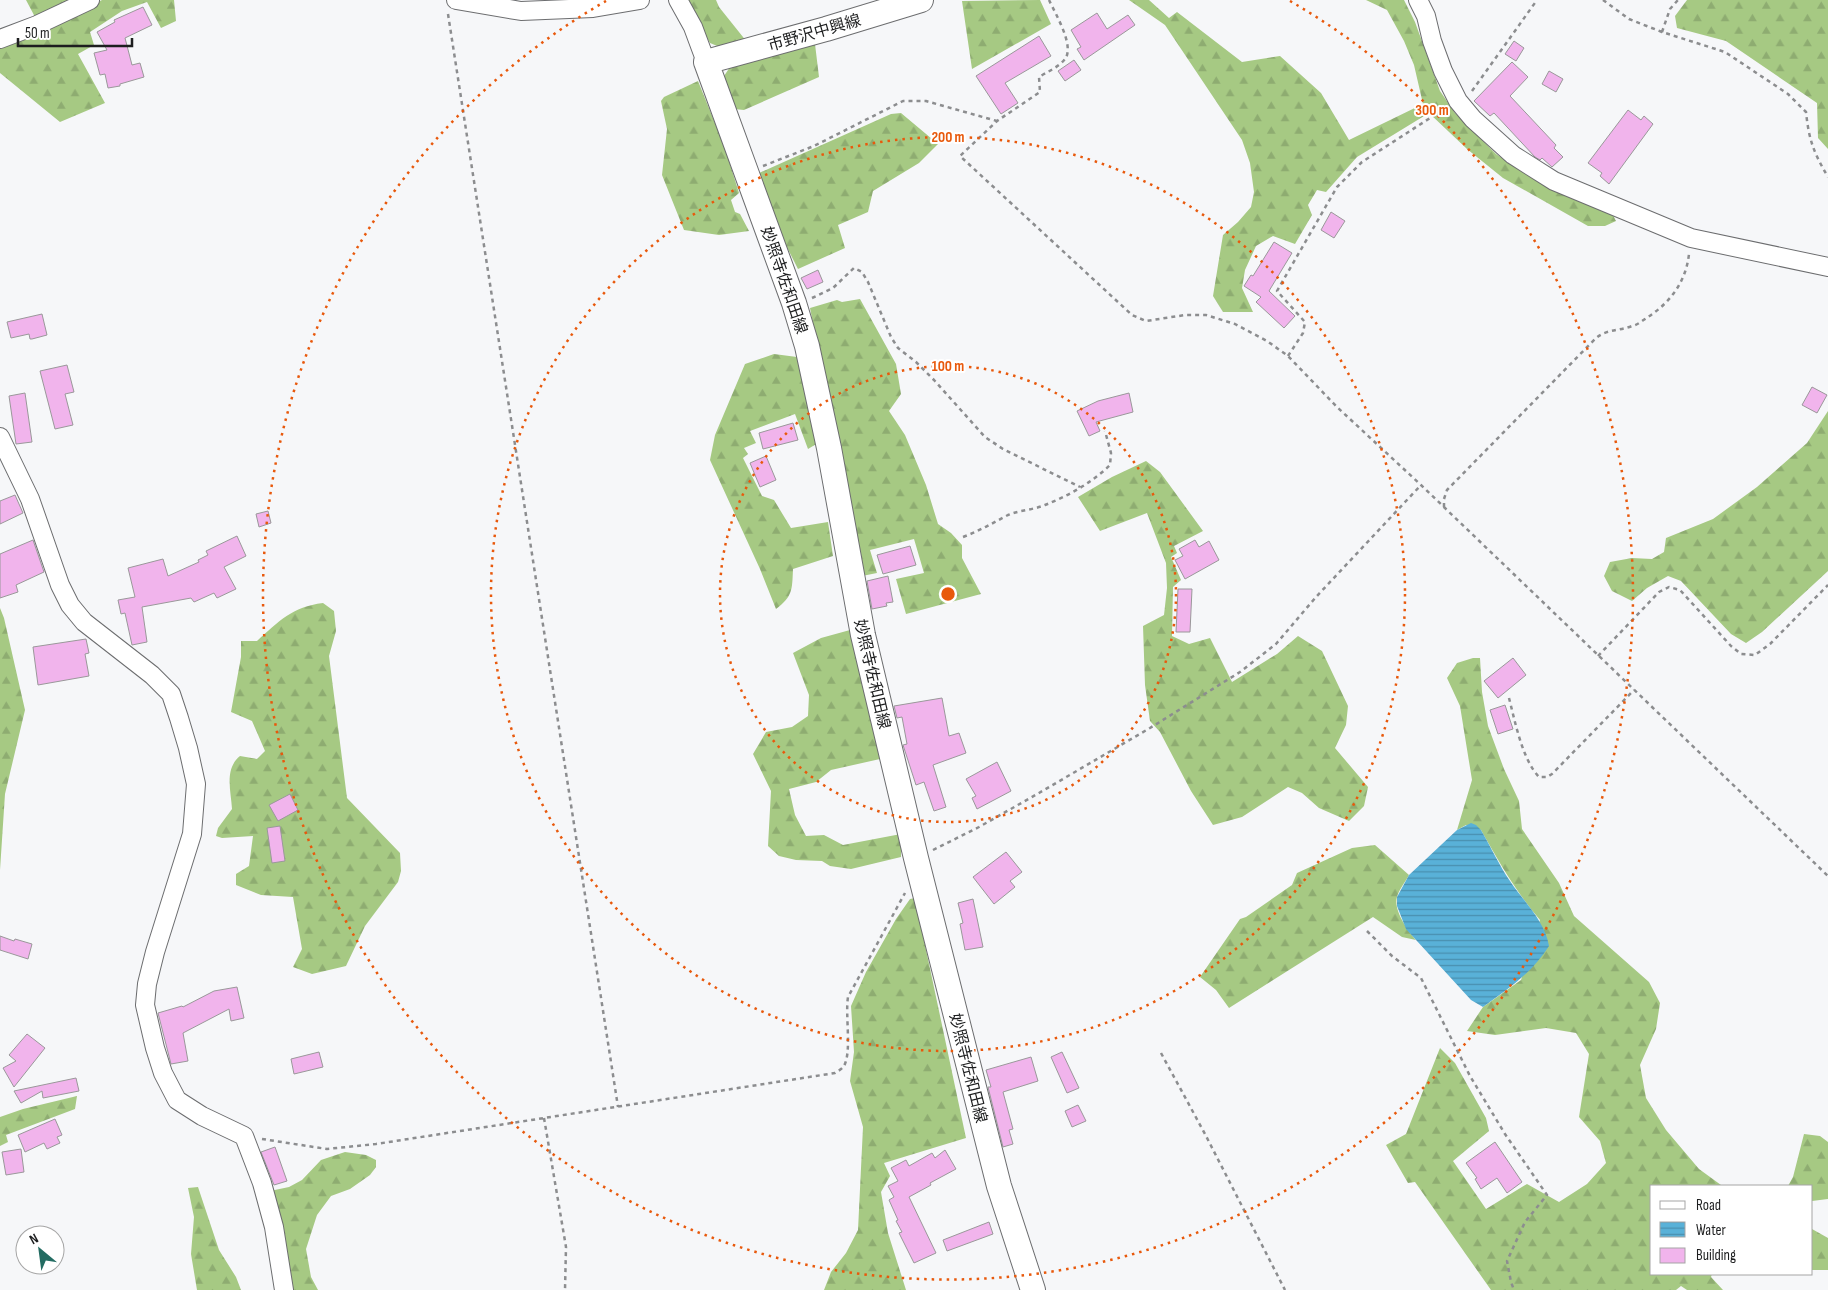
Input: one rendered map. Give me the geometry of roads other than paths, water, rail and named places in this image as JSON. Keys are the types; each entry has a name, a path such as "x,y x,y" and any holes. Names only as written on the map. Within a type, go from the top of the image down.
{"main road":[{"name":"市野沢中興線","path":"706,62 826,30 921,0"},
{"name":"妙照寺佐和田線","path":"706,62 794,303 807,346 829,448 863,636 999,1186 1033,1290"}],"street":[{"path":"0,39 37,25 90,0"},
{"path":"451,5 521,11 593,8 640,0"},
{"path":"678,0 693,27 706,62"},
{"path":"1418,0 1426,16 1432,41 1443,71 1458,101 1473,119 1513,155 1554,181 1691,238 1828,266"},
{"path":"0,437 30,499 60,585 70,605 84,622 152,675 171,694 179,718 196,784 192,834 153,960 147,984 145,1005 162,1073 177,1100 202,1116 244,1136 262,1183 274,1227 284,1290"}],"water":[{"path":"1471,823 1481,830 1506,875 1539,920 1549,946 1527,972 1483,1007 1471,1000 1406,929 1397,906 1397,897 1409,875 1457,830"}]}
